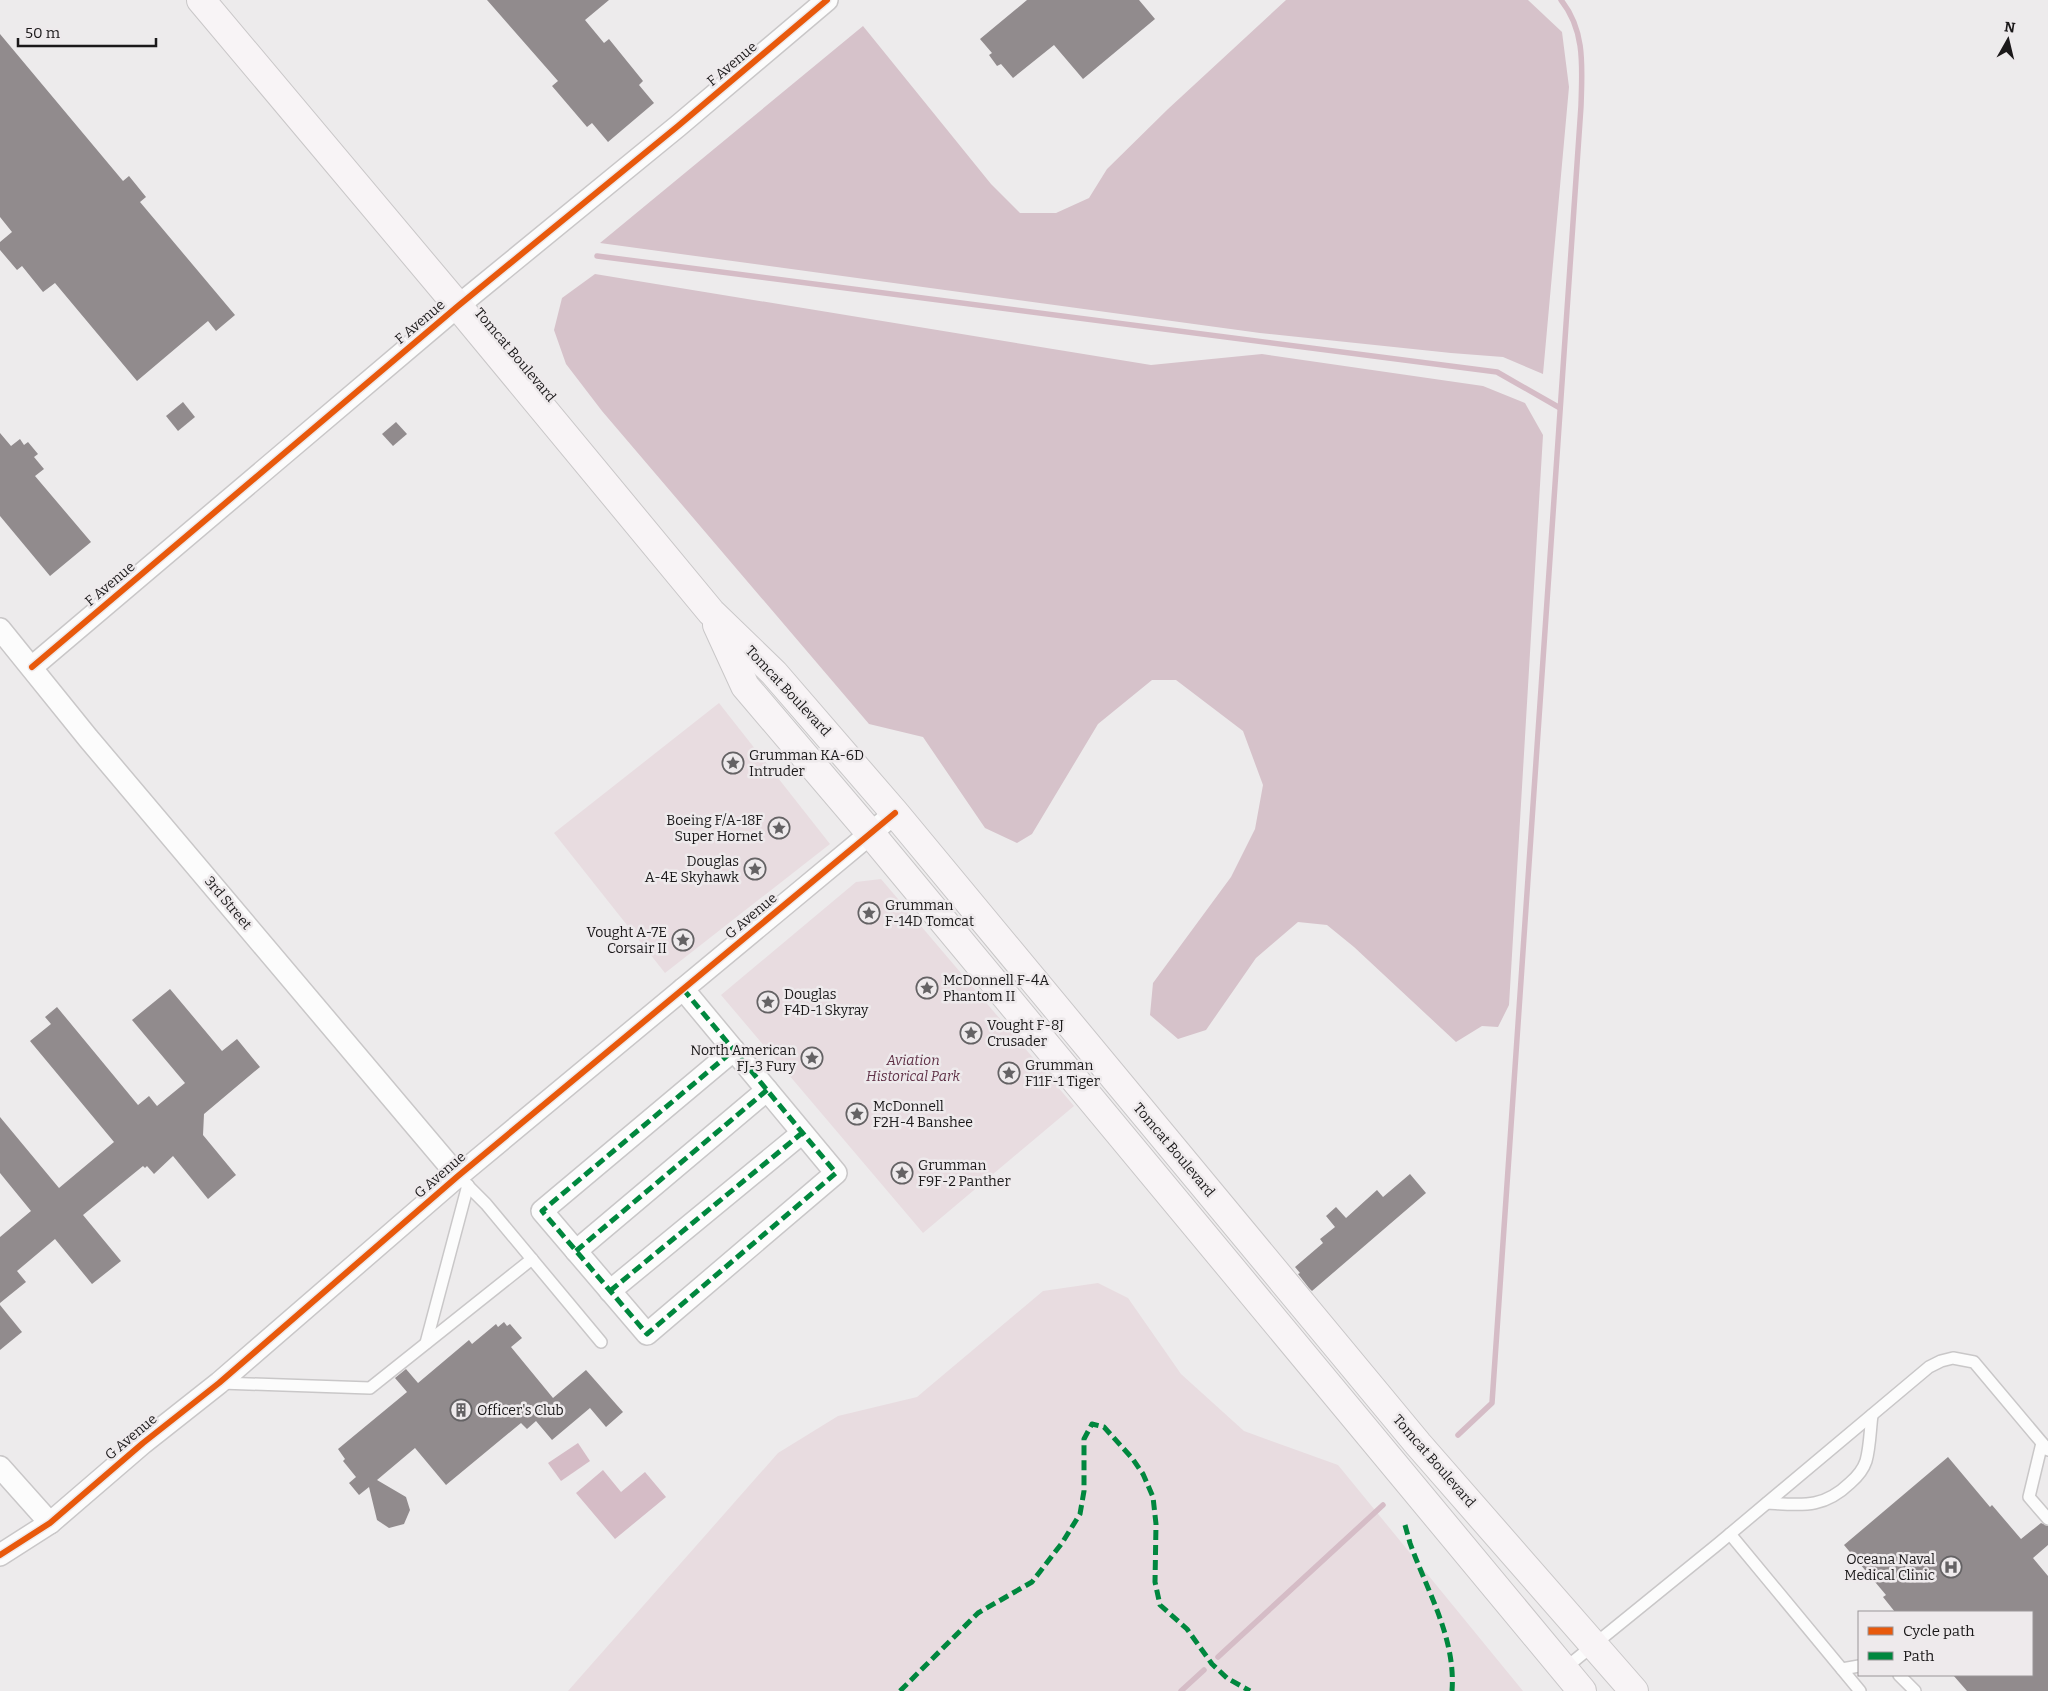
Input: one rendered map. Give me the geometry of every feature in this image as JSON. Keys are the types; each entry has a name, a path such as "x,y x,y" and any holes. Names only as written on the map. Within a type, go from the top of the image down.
{"main road":[{"name":"Tomcat Boulevard","path":"201,0 458,306 711,612 774,673 895,814 1418,1444 1634,1691"},
{"name":"Tomcat Boulevard","path":"711,612 745,686 871,834 1582,1691"}],"street":[{"name":"F Avenue","path":"32,666 458,306 671,132 827,0"},
{"name":"3rd Street","path":"0,629 100,752 463,1180"},
{"name":"G Avenue","path":"0,1555 50,1523 143,1443 219,1383 463,1180 683,989 895,814"},
{"path":"683,989 734,1050 802,1133 836,1173 647,1334 542,1211 734,1050"},
{"path":"576,1251 767,1090"},
{"path":"610,1291 802,1133"},
{"path":"0,1467 50,1523"}],"lane":[{"path":"463,1180 486,1204 601,1342"},
{"path":"426,1343 463,1180"},
{"path":"219,1383 370,1388 532,1259"},
{"path":"1564,1669 1730,1534 1929,1367 1940,1361 1953,1358 1974,1362 2045,1447 2029,1497 2048,1519"},
{"path":"1767,1503 1805,1506 1825,1502 1840,1493 1859,1475 1866,1462 1872,1415"},
{"path":"1730,1534 1860,1691"},
{"path":"1842,1669 1858,1666"},
{"path":"1901,1676 1915,1691"}],"green space":[{"path":"719,703 830,844 665,973 554,833"},
{"name":"Aviation Historical Park","path":"881,879 1074,1106 923,1233 721,995 856,882"},
{"path":"1098,1283 1128,1298 1181,1374 1244,1431 1338,1465 1523,1691 568,1691 778,1453 838,1416 917,1397 1043,1291"}],"shaded area":[{"path":"1286,0 1528,0 1562,32 1569,87 1543,374 1503,357 1260,333 600,243 863,26 991,184 1020,213 1056,213 1089,198 1107,169 1168,109"},
{"path":"595,274 1151,365 1262,354 1483,386 1525,403 1543,435 1509,1005 1498,1027 1482,1026 1456,1042 1354,947 1327,925 1298,922 1256,958 1206,1030 1178,1039 1150,1015 1153,983 1231,877 1255,829 1263,785 1243,731 1176,680 1152,680 1098,724 1032,834 1017,843 985,828 923,737 869,724 602,411 566,364 554,330 562,298"},
{"path":"578,1443 590,1461 561,1481 548,1463"},
{"path":"603,1470 621,1492 645,1472 666,1497 615,1539 576,1493"}],"building":[{"path":"487,0 609,0 585,20 604,43 609,39 643,81 639,85 654,103 608,142 592,123 587,127 552,86 558,81"},
{"path":"1027,0 1139,0 1155,19 1083,79 1054,45 1013,78 1001,64 997,66 989,55 992,53 980,39"},
{"path":"0,34 123,181 129,176 146,197 140,202 235,315 216,331 208,321 137,381 55,283 43,292 22,266 17,270 0,250 0,242 12,232 0,217"},
{"path":"183,402 195,417 178,431 166,416"},
{"path":"396,422 407,434 393,446 382,434"},
{"path":"0,433 11,446 20,439 24,445 28,442 38,454 34,457 44,469 35,476 91,542 50,576 0,516"},
{"path":"170,989 222,1051 237,1039 260,1067 204,1114 203,1135 236,1175 208,1199 173,1156 154,1174 147,1166 145,1168 143,1166 83,1215 121,1261 92,1284 55,1239 17,1271 26,1282 0,1303 0,1237 31,1211 0,1173 0,1117 59,1188 114,1142 30,1041 51,1024 45,1017 57,1007 138,1105 149,1096 157,1106 185,1083 132,1020"},
{"path":"1410,1174 1426,1193 1312,1291 1298,1274 1300,1273 1295,1267 1323,1243 1320,1239 1335,1227 1326,1216 1336,1207 1346,1218 1377,1190 1383,1197"},
{"path":"0,1305 22,1332 0,1350"},
{"name":"Officer's Club","path":"504,1322 507,1326 510,1324 522,1338 511,1347 553,1398 586,1370 623,1412 606,1427 590,1408 552,1440 536,1421 527,1429 521,1423 446,1485 415,1448 377,1480 406,1497 410,1510 404,1524 389,1528 377,1520 369,1487 359,1495 349,1483 356,1477 343,1461 345,1459 338,1449 407,1392 395,1378 406,1369 418,1383 469,1340 472,1344 496,1324 498,1327"},
{"name":"Oceana Naval Medical Clinic","path":"1948,1457 1990,1507 1992,1505 2021,1539 2041,1523 2048,1526 2048,1545 2033,1558 2048,1576 2048,1691 1967,1691 1954,1676 2033,1676 2033,1611 1894,1611 1883,1597 1886,1595 1844,1545"}],"waterway":[{"path":"1458,1435 1492,1403 1581,106 1582,64 1579,37 1575,24 1561,0"},
{"path":"597,256 1497,372 1560,408"},
{"path":"1218,1657 1383,1505"},
{"path":"1181,1691 1204,1670"}],"marked path":[{"path":"683,989 721,1035 740,1058 836,1173 647,1334 542,1211 734,1050"},
{"path":"576,1251 767,1090"},
{"path":"610,1291 802,1133"},
{"path":"900,1691 978,1613 1032,1582 1062,1543 1080,1514 1084,1491 1084,1439 1092,1424 1104,1427 1132,1458 1143,1474 1153,1497 1156,1524 1155,1582 1160,1605 1187,1629 1212,1664 1227,1678 1250,1691"},
{"path":"1405,1525 1410,1543 1445,1634 1450,1652 1452,1691"}],"cycle path":[{"path":"32,667 458,306 678,126 827,0"},
{"path":"0,1555 50,1523 143,1443 219,1383 458,1176 895,813"}],"place":[{"name":"Grumman KA-6D Intruder","path":"733,763"},
{"name":"Boeing F/A-18F Super Hornet","path":"779,828"},
{"name":"Douglas A-4E Skyhawk","path":"755,869"},
{"name":"Grumman F-14D Tomcat","path":"869,913"},
{"name":"Vought A-7E Corsair II","path":"683,940"},
{"name":"McDonnell F-4A Phantom II","path":"927,988"},
{"name":"Douglas F4D-1 Skyray","path":"768,1002"},
{"name":"Vought F-8J Crusader","path":"971,1033"},
{"name":"North American FJ-3 Fury","path":"812,1058"},
{"name":"Grumman F11F-1 Tiger","path":"1009,1073"},
{"name":"McDonnell F2H-4 Banshee","path":"857,1114"},
{"name":"Grumman F9F-2 Panther","path":"902,1173"},
{"name":"Officer's Club","path":"461,1410"},
{"name":"Oceana Naval Medical Clinic","path":"1951,1567"}]}
